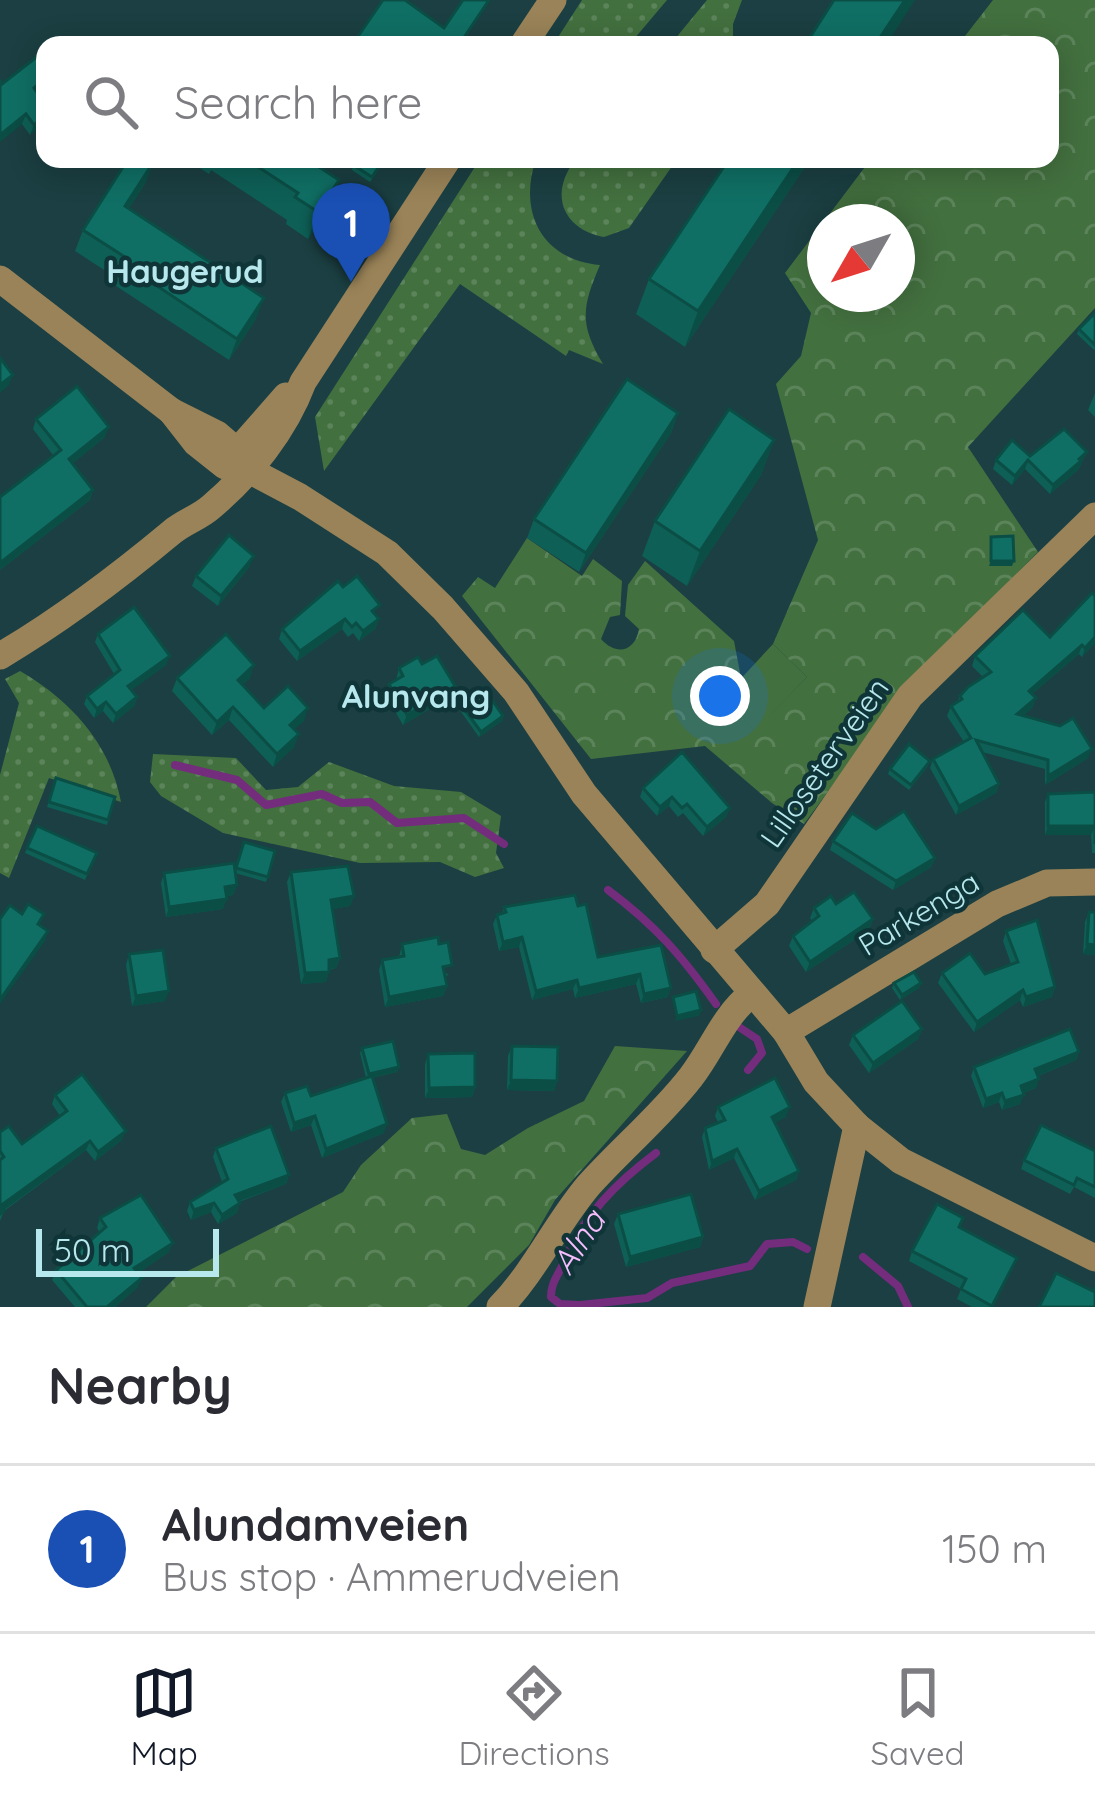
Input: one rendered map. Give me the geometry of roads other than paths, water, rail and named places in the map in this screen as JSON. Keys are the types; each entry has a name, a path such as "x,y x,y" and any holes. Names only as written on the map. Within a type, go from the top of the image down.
{"street":[{"path":"530,36 553,0"},
{"path":"0,656 103,587 178,526 196,499 236,462 278,404 303,382 442,168"},
{"path":"0,279 172,411 207,427 236,462 300,496 387,553 443,608 515,692 584,794 786,1032 816,1082 857,1126 901,1161 1095,1258"},
{"name":"Lilloseterveien","path":"715,950 767,904 910,696 1095,516"},
{"name":"Parkenga","path":"786,1032 997,904 1047,883 1095,882"},
{"path":"500,1307 577,1200 686,1083 726,1018 750,994"},
{"path":"817,1307 857,1126"}],"waterway":[{"name":"Alna","path":"175,765 237,780 266,805 322,794 342,803 370,802 397,823 464,818 504,844"},
{"name":"Alna","path":"608,890 667,942 716,1004"},
{"name":"Alna","path":"739,1027 757,1039 762,1053 748,1070"},
{"name":"Alna","path":"656,1153 614,1189 581,1230 552,1287 551,1297 560,1304 647,1298 672,1283 750,1266 767,1244 793,1242 807,1249"},
{"name":"Alna","path":"863,1257 898,1286 908,1307"}],"place":[{"name":"Alundamveien","path":"351,282"}],"district":[{"name":"Haugerud","path":"185,271"},
{"name":"Alunvang","path":"416,696"}]}
